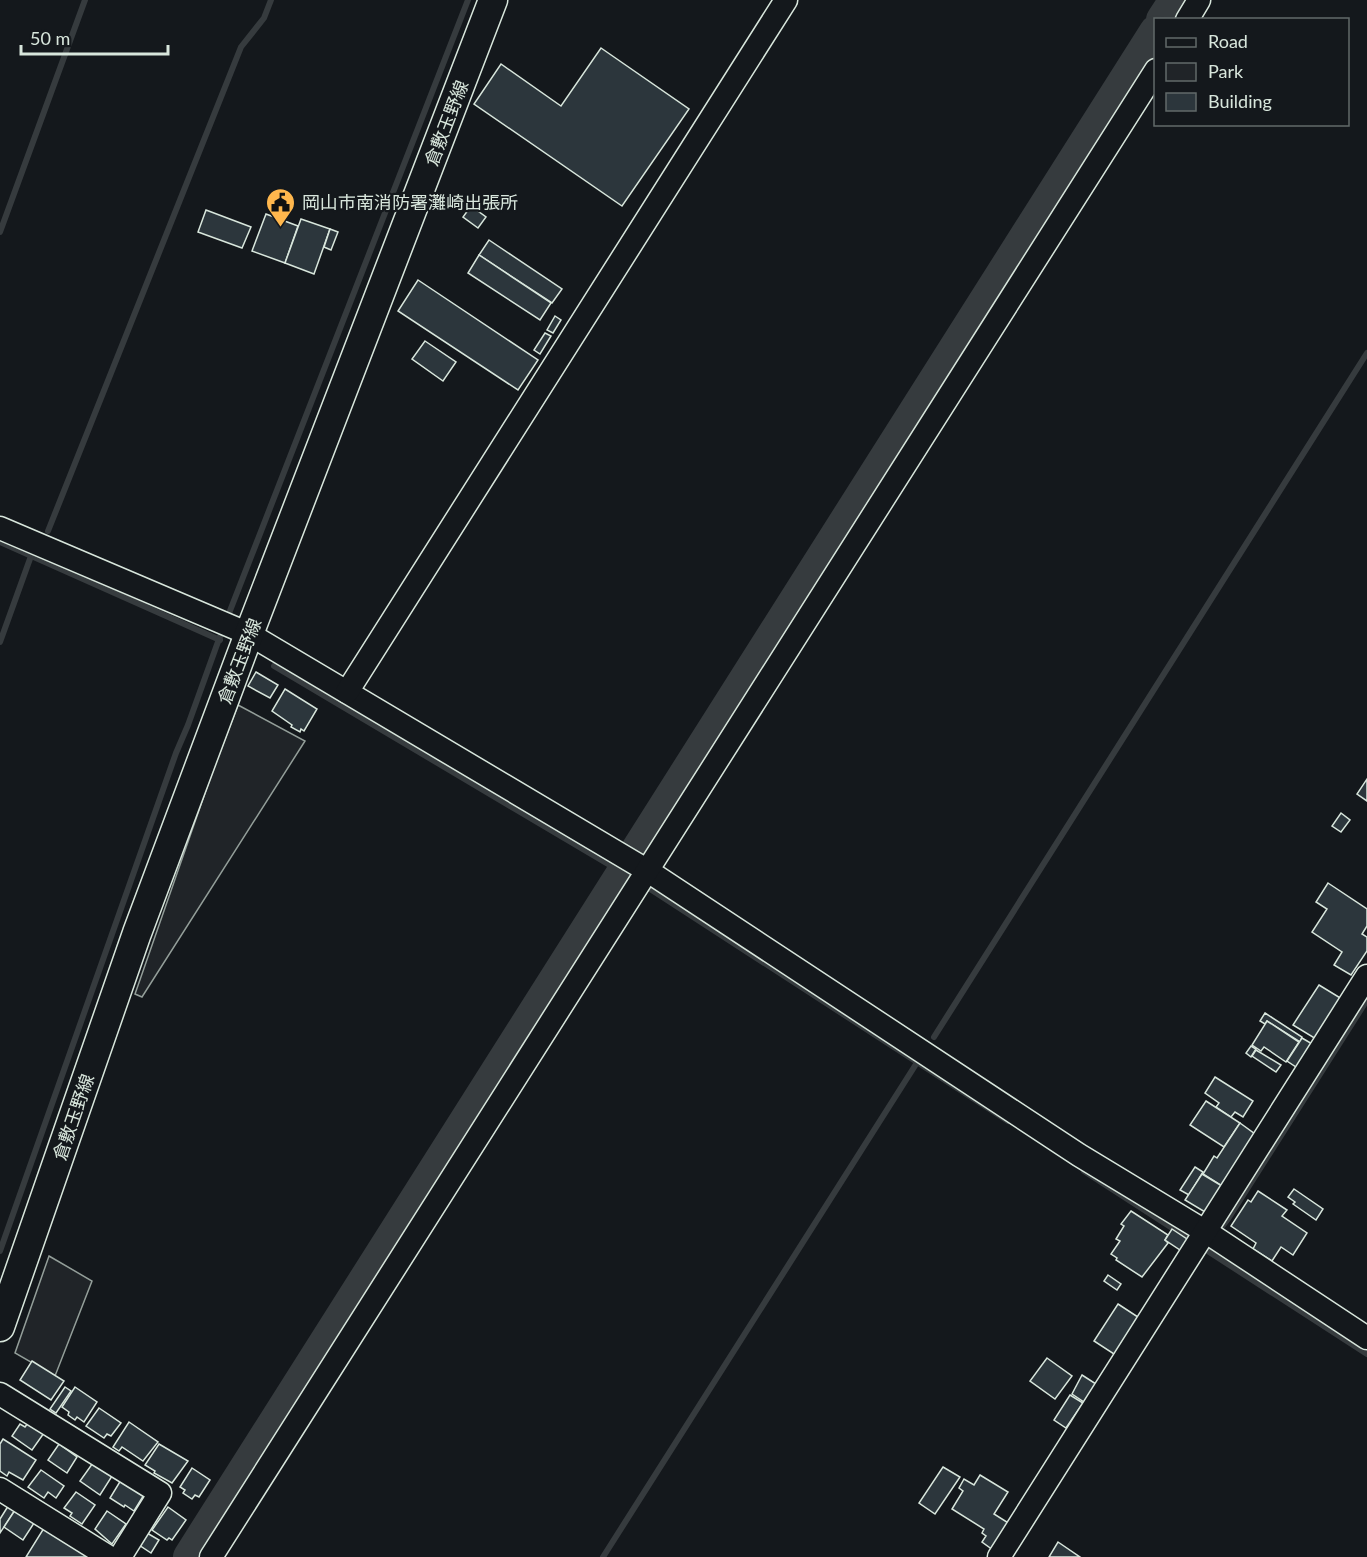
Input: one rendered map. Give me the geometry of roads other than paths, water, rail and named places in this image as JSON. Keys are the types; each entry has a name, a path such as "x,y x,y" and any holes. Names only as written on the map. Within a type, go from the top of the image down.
{"main road":[{"name":"倉敷玉野線","path":"0,1327 137,933 233,626 493,0"}],"street":[{"path":"347,692 786,0"},
{"path":"1188,18 1199,0"},
{"path":"211,1557 1154,72"},
{"path":"0,528 233,626 347,692 620,854 642,875 1207,1239 1367,1338"},
{"path":"999,1557 1207,1239 1367,976"},
{"path":"0,1394 160,1493 120,1557"},
{"path":"0,1489 109,1557"}],"waterway":[{"path":"0,232 85,0"},
{"path":"48,531 241,47 264,18 271,0"},
{"path":"0,1251 176,753 468,0"},
{"path":"1164,18 1176,0"},
{"path":"190,1557 1154,35"},
{"path":"934,1037 1367,353"},
{"path":"0,542 220,640"},
{"path":"0,642 31,556"},
{"path":"274,666 635,880"},
{"path":"644,885 1008,1121"},
{"path":"1220,1229 1367,1000"},
{"path":"603,1557 918,1061"},
{"path":"1084,1171 1367,1354"}],"place":[{"name":"岡山市南消防署灘崎出張所","path":"281,228"}]}
